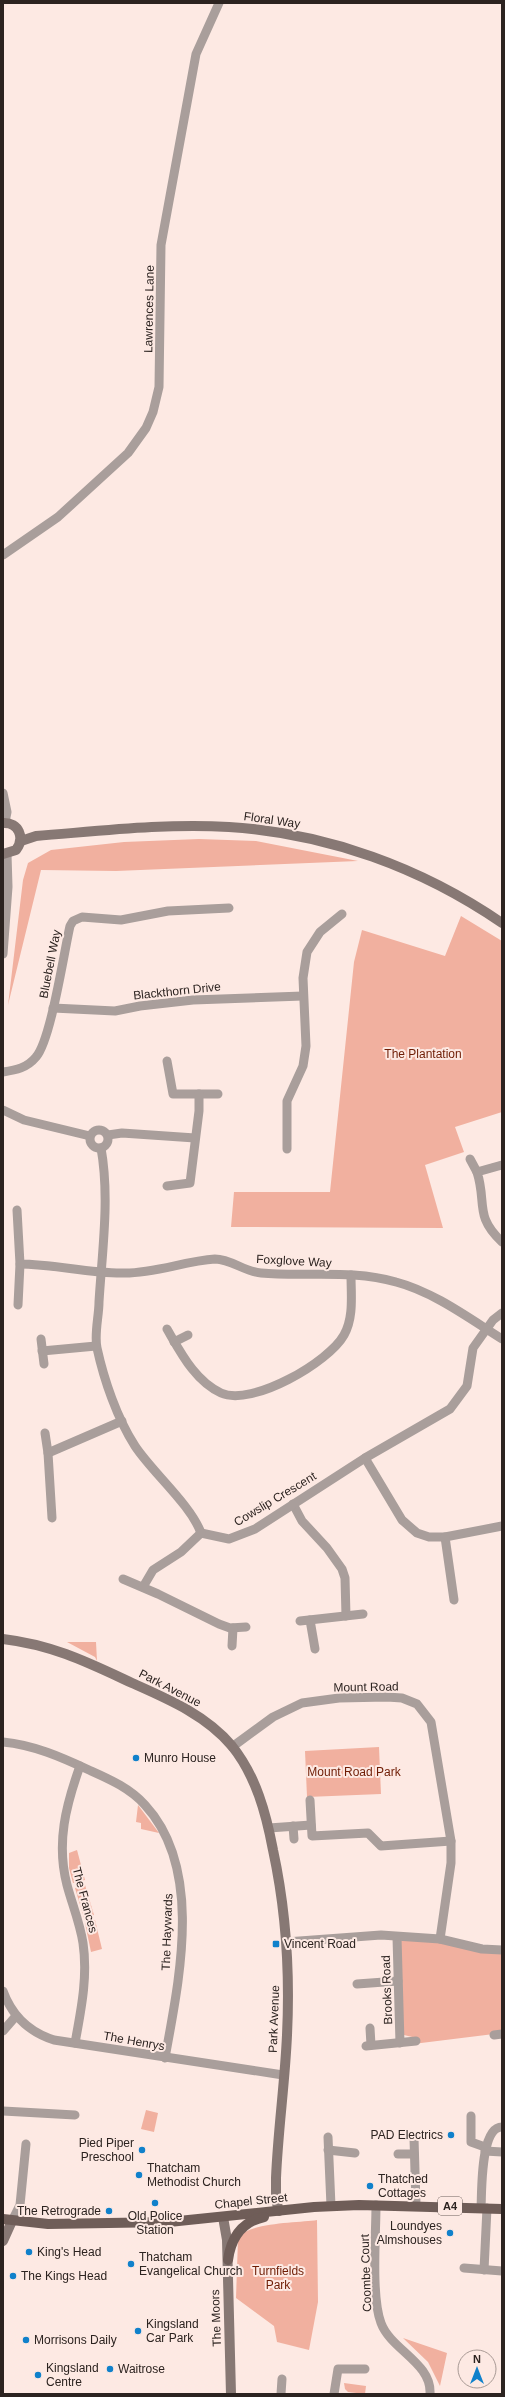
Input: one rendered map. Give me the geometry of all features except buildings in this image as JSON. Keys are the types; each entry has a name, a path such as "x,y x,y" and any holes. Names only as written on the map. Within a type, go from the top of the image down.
{"main road":[{"name":"Chapel Street","path":"7,2220 48,2224 169,2222 331,2206 416,2205 502,2209"},
{"path":"228,2260 232,2240 239,2231 250,2221 272,2214 276,2211"}],"street":[{"name":"Lawrences Lane","path":"3,555 58,517 128,453 146,428 153,412 159,387 161,245 196,54 218,3"},
{"path":"3,793 7,812 4,822 10,823 19,830 21,841 16,850 5,854 8,887 3,954"},
{"name":"Floral Way","path":"21,841 36,836 189,826 229,827 281,832 321,841 406,869 438,885 502,923"},
{"name":"Bluebell Way","path":"3,1072 24,1067 42,1050 53,1008 70,926 77,918 121,920 168,911 229,908"},
{"path":"287,1149 287,1101 302,1066 306,1046 303,996 307,952 320,932 342,914"},
{"name":"Blackthorn Drive","path":"53,1008 115,1011 140,1006 193,1000 303,996"},
{"path":"167,1061 173,1094 218,1094"},
{"path":"167,1186 190,1183 199,1094"},
{"path":"3,1110 24,1120 90,1136"},
{"path":"90,1136 94,1131 99,1130 108,1135 122,1133 195,1138"},
{"path":"101,1148 108,1143 108,1135"},
{"path":"90,1136 92,1145 101,1148"},
{"path":"101,1148 105,1167 105,1195 96,1346 105,1378 122,1421 136,1447 179,1501 201,1533 180,1552 153,1570 143,1587"},
{"path":"470,1158 477,1172 483,1217 486,1225 502,1242"},
{"path":"477,1172 502,1165"},
{"path":"17,1210 20,1264 18,1305"},
{"name":"Foxglove Way","path":"20,1264 47,1264 125,1273 169,1268 216,1259 258,1273 351,1275 395,1281 408,1286 475,1324 487,1328 502,1339"},
{"path":"167,1329 189,1366 220,1392 229,1396 244,1396 262,1392 325,1356 336,1346 350,1323 351,1275"},
{"name":"Cowslip Crescent","path":"201,1533 221,1539 237,1537 255,1529 366,1458 450,1409 457,1403 470,1377 473,1348 487,1328 502,1313"},
{"path":"174,1342 188,1335"},
{"path":"41,1339 44,1364"},
{"path":"42,1351 96,1346"},
{"path":"48,1453 122,1421"},
{"path":"45,1432 48,1453 52,1518"},
{"path":"366,1458 407,1526 422,1535 445,1537 502,1526"},
{"path":"293,1504 302,1521 327,1548 342,1569 345,1578 346,1616"},
{"path":"445,1537 454,1600"},
{"path":"122,1579 143,1587 219,1624 233,1628 246,1627"},
{"path":"300,1621 363,1614"},
{"path":"310,1620 315,1649"},
{"path":"232,1646 233,1628"},
{"name":"Park Avenue","path":"3,1639 59,1650 162,1696 203,1720 232,1747 254,1782 269,1828 280,1888 286,1942 288,2010 276,2178 276,2211"},
{"name":"Mount Road","path":"232,1747 273,1716 302,1703 344,1698 402,1698 410,1700 423,1710 431,1722 451,1841 450,1870 440,1939"},
{"name":"The Haywards","path":"3,1742 36,1748 80,1766 120,1785 145,1804 164,1829 175,1858 180,1885 181,1940 175,2004 165,2058"},
{"name":"The Frances","path":"75,2043 83,1999 84,1957 81,1935 64,1875 62,1841 63,1820 80,1766"},
{"path":"310,1800 312,1836 368,1833 381,1846 451,1841"},
{"path":"269,1828 311,1825"},
{"path":"293,1826 294,1839"},
{"path":"286,1942 381,1935 440,1939 482,1949 502,1950"},
{"name":"Brooks Road","path":"397,1936 400,2043"},
{"path":"357,1984 398,1981"},
{"name":"The Henrys","path":"3,1991 10,2008 16,2016 37,2033 54,2040 283,2075"},
{"path":"3,2031 16,2016"},
{"name":"Brooks Road","path":"370,2028 369,2046 416,2041"},
{"path":"3,2111 75,2115"},
{"path":"471,2116 471,2142 485,2149 502,2152"},
{"path":"484,2270 485,2149 491,2134 502,2127"},
{"path":"328,2137 331,2206"},
{"path":"414,2138 416,2205"},
{"path":"3,2241 7,2220 20,2205 26,2144"},
{"path":"328,2150 355,2153"},
{"path":"398,2154 414,2154"},
{"name":"Coombe Court","path":"376,2205 376,2299 379,2317 390,2340 417,2364 424,2373 429,2384 430,2394"},
{"name":"The Moors","path":"224,2217 228,2260 231,2394"},
{"path":"464,2268 502,2271"},
{"path":"334,2394 338,2369 365,2369"},
{"path":"281,2394 282,2380"}],"green space":[{"path":"199,839 256,841 358,861 116,871 41,870 8,1005 23,880 28,863 51,850 124,842"},
{"name":"The Plantation","path":"461,916 502,941 502,1112 455,1127 464,1152 425,1165 443,1228 231,1227 234,1192 330,1192 354,962 362,930 445,956"},
{"path":"67,1642 96,1642 97,1661 95,1657"},
{"name":"Mount Road Park","path":"379,1747 381,1794 307,1797 305,1751"},
{"path":"138,1805 159,1833 141,1829 141,1823 136,1822"},
{"path":"77,1850 85,1880 73,1883 69,1868 69,1853"},
{"path":"85,1885 94,1915 84,1918 75,1888"},
{"path":"95,1920 102,1949 91,1952 85,1923"},
{"path":"397,1936 502,1950 502,2033 413,2044 412,2037 404,2035"},
{"path":"146,2110 158,2113 154,2132 141,2129"},
{"name":"Turnfields Park","path":"317,2220 318,2302 309,2350 277,2342 274,2326 236,2298 238,2239 243,2233 262,2226"},
{"path":"403,2338 447,2353 440,2386 428,2362"},
{"path":"344,2383 366,2386 365,2394 348,2392 345,2389"}],"place":[{"name":"Munro House","path":"136,1758"},
{"name":"Vincent Road","path":"276,1944"},
{"name":"PAD Electrics","path":"451,2135"},
{"name":"Pied Piper Preschool","path":"142,2150"},
{"name":"Thatcham Methodist Church","path":"139,2175"},
{"name":"Thatched Cottages","path":"370,2186"},
{"name":"Old Police Station","path":"155,2203"},
{"name":"The Retrograde","path":"109,2211"},
{"name":"Loundyes Almshouses","path":"450,2233"},
{"name":"King's Head","path":"29,2252"},
{"name":"Thatcham Evangelical Church","path":"131,2264"},
{"name":"The Kings Head","path":"13,2276"},
{"name":"Kingsland Car Park","path":"138,2331"},
{"name":"Morrisons Daily","path":"26,2340"},
{"name":"Waitrose","path":"110,2369"},
{"name":"Kingsland Centre","path":"38,2375"}]}
